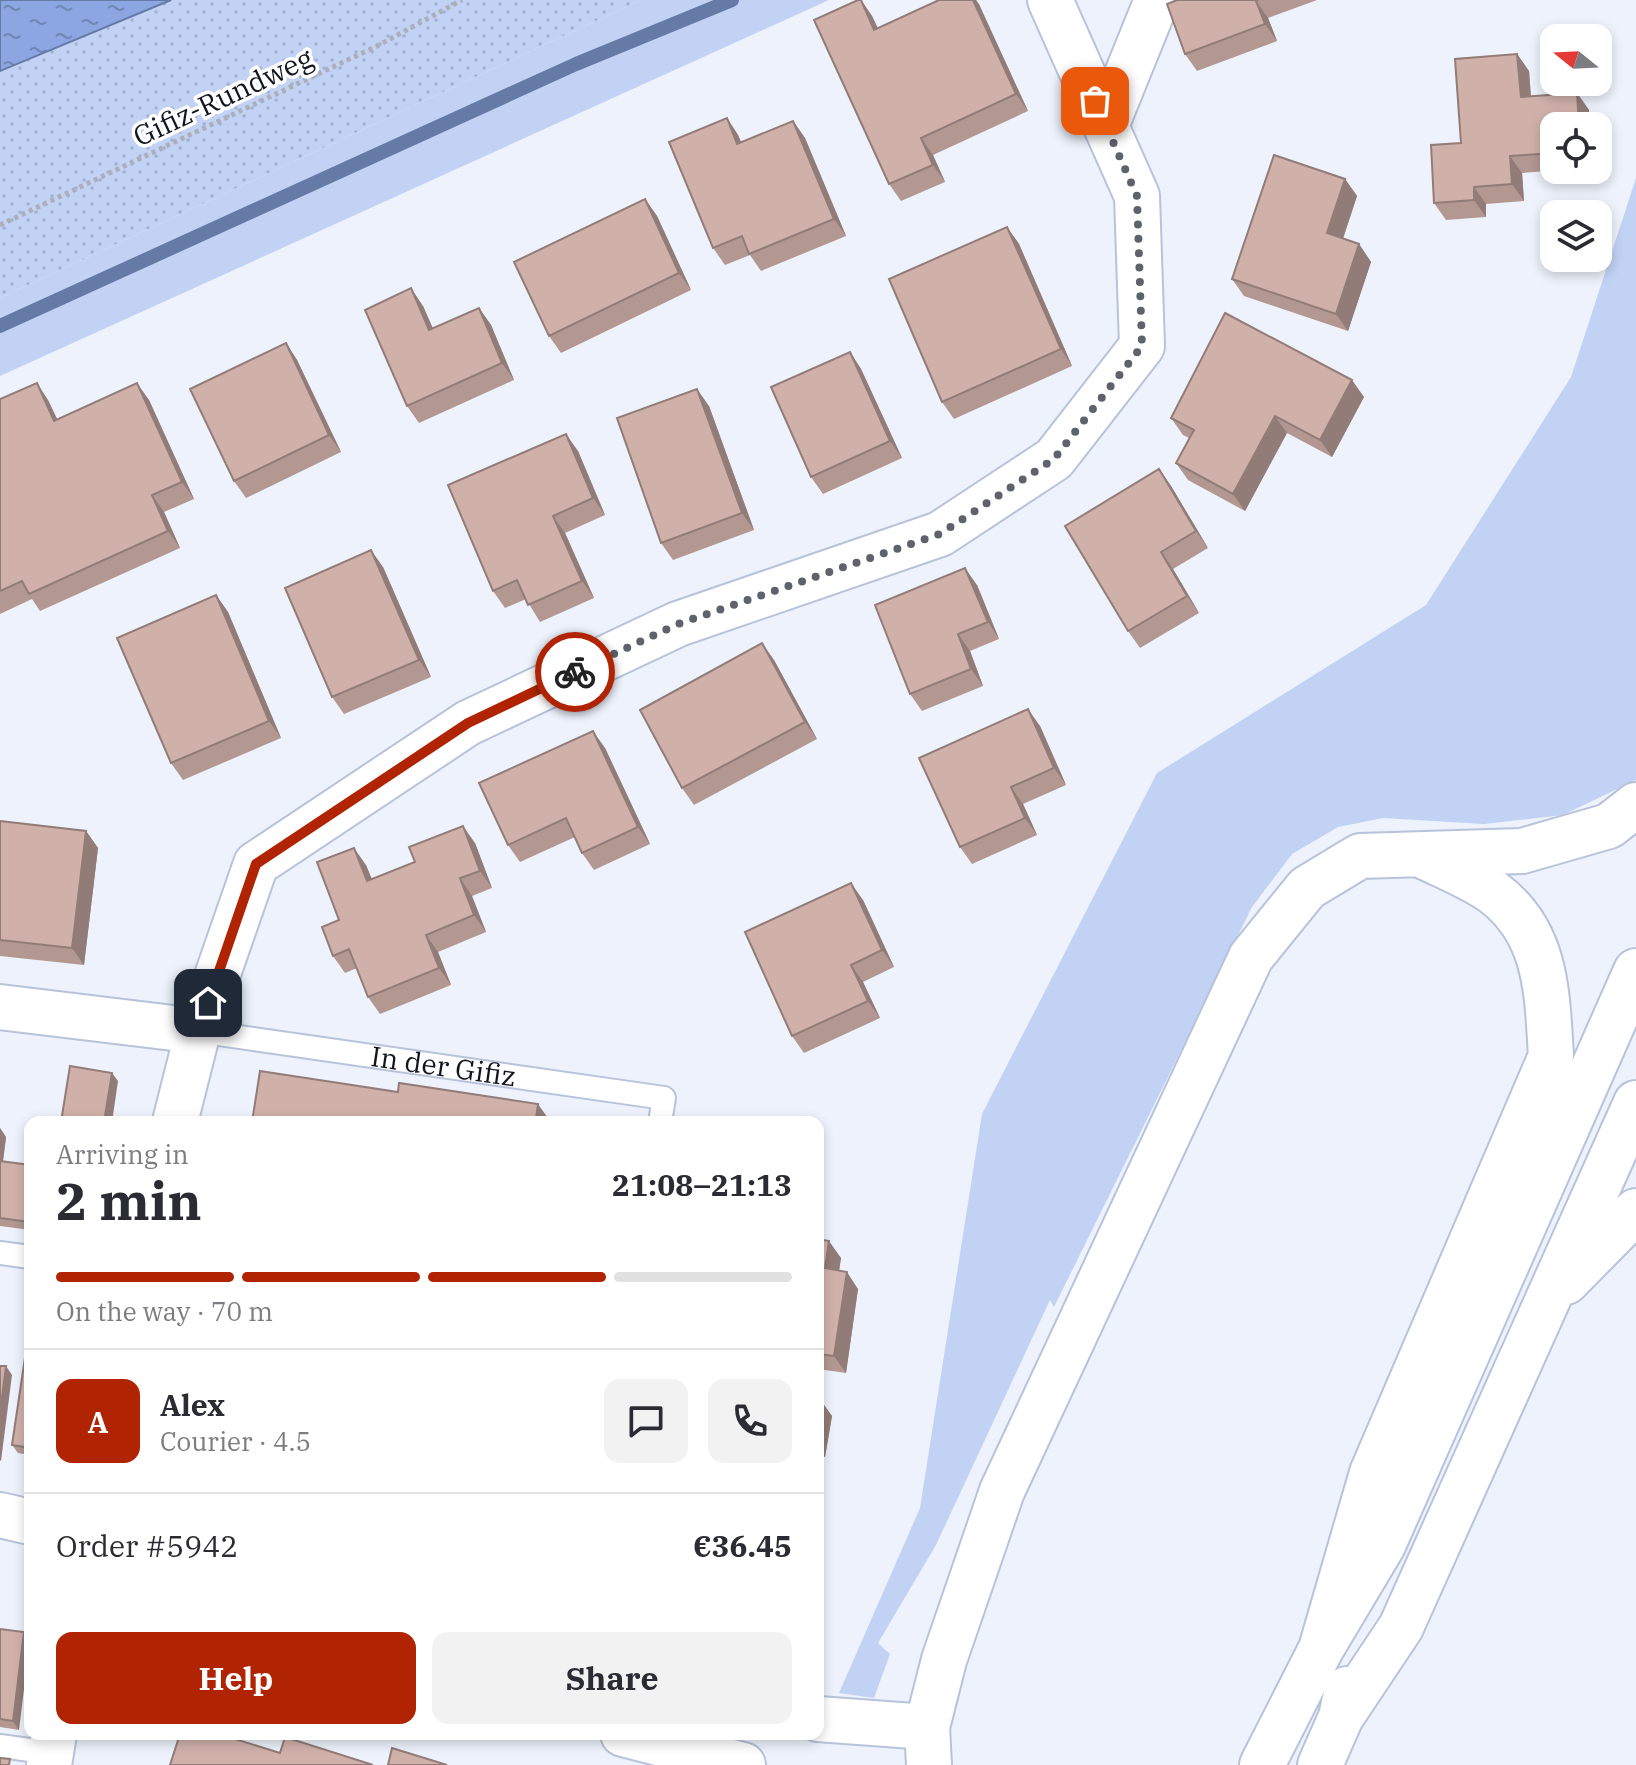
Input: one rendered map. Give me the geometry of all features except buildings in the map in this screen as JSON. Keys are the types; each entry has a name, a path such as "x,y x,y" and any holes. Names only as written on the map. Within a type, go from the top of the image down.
{"main road":[{"path":"177,1116 198,1031 256,864 468,723 678,624 940,534 1054,459 1142,346 1137,196 1050,0"},
{"path":"1106,126 1157,0"},
{"path":"824,1720 928,1746 944,1660 1002,1491 1251,957 1307,888 1360,856 1522,851 1609,826 1636,805"},
{"path":"1321,1649 1372,1473 1551,1056 1547,989 1535,941 1495,893 1417,853"},
{"path":"1262,1765 1321,1649 1383,1545 1636,971"},
{"path":"0,1007 198,1031"},
{"path":"1341,1717 1401,1627 1636,1103"},
{"path":"1545,1304 1636,1211"},
{"path":"0,1515 24,1521"},
{"path":"1320,1765 1341,1717 1383,1545"},
{"path":"646,1740 743,1765"}],"lane":[{"name":"In der Gifiz","path":"198,1031 664,1098 661,1116"},
{"path":"0,1253 24,1256"},
{"path":"0,1746 51,1751"}],"path":[{"name":"Gifiz-Rundweg","path":"0,225 377,46 462,0"}],"shaded area":[{"path":"171,0 641,0 0,298 0,71"},
{"path":"641,0 829,0 0,376 0,298"},
{"path":"1636,178 1636,780 1563,815 1484,824 1383,818 1338,827 1292,854 1252,907 1054,1307 1050,1300 936,1545 878,1643 890,1654 874,1698 839,1693 920,1508 982,1114 1157,773 1426,605 1571,377 1605,272 1612,272 1612,251"}],"water":[{"path":"0,0 171,0 0,71"}],"waterway":[{"path":"0,326 576,64 732,0"}],"way so far":[{"path":"575,672 678,624 940,534 1054,459 1142,346 1137,196 1095,101"}],"route":[{"path":"208,1003 256,864 468,723 575,672"}]}
